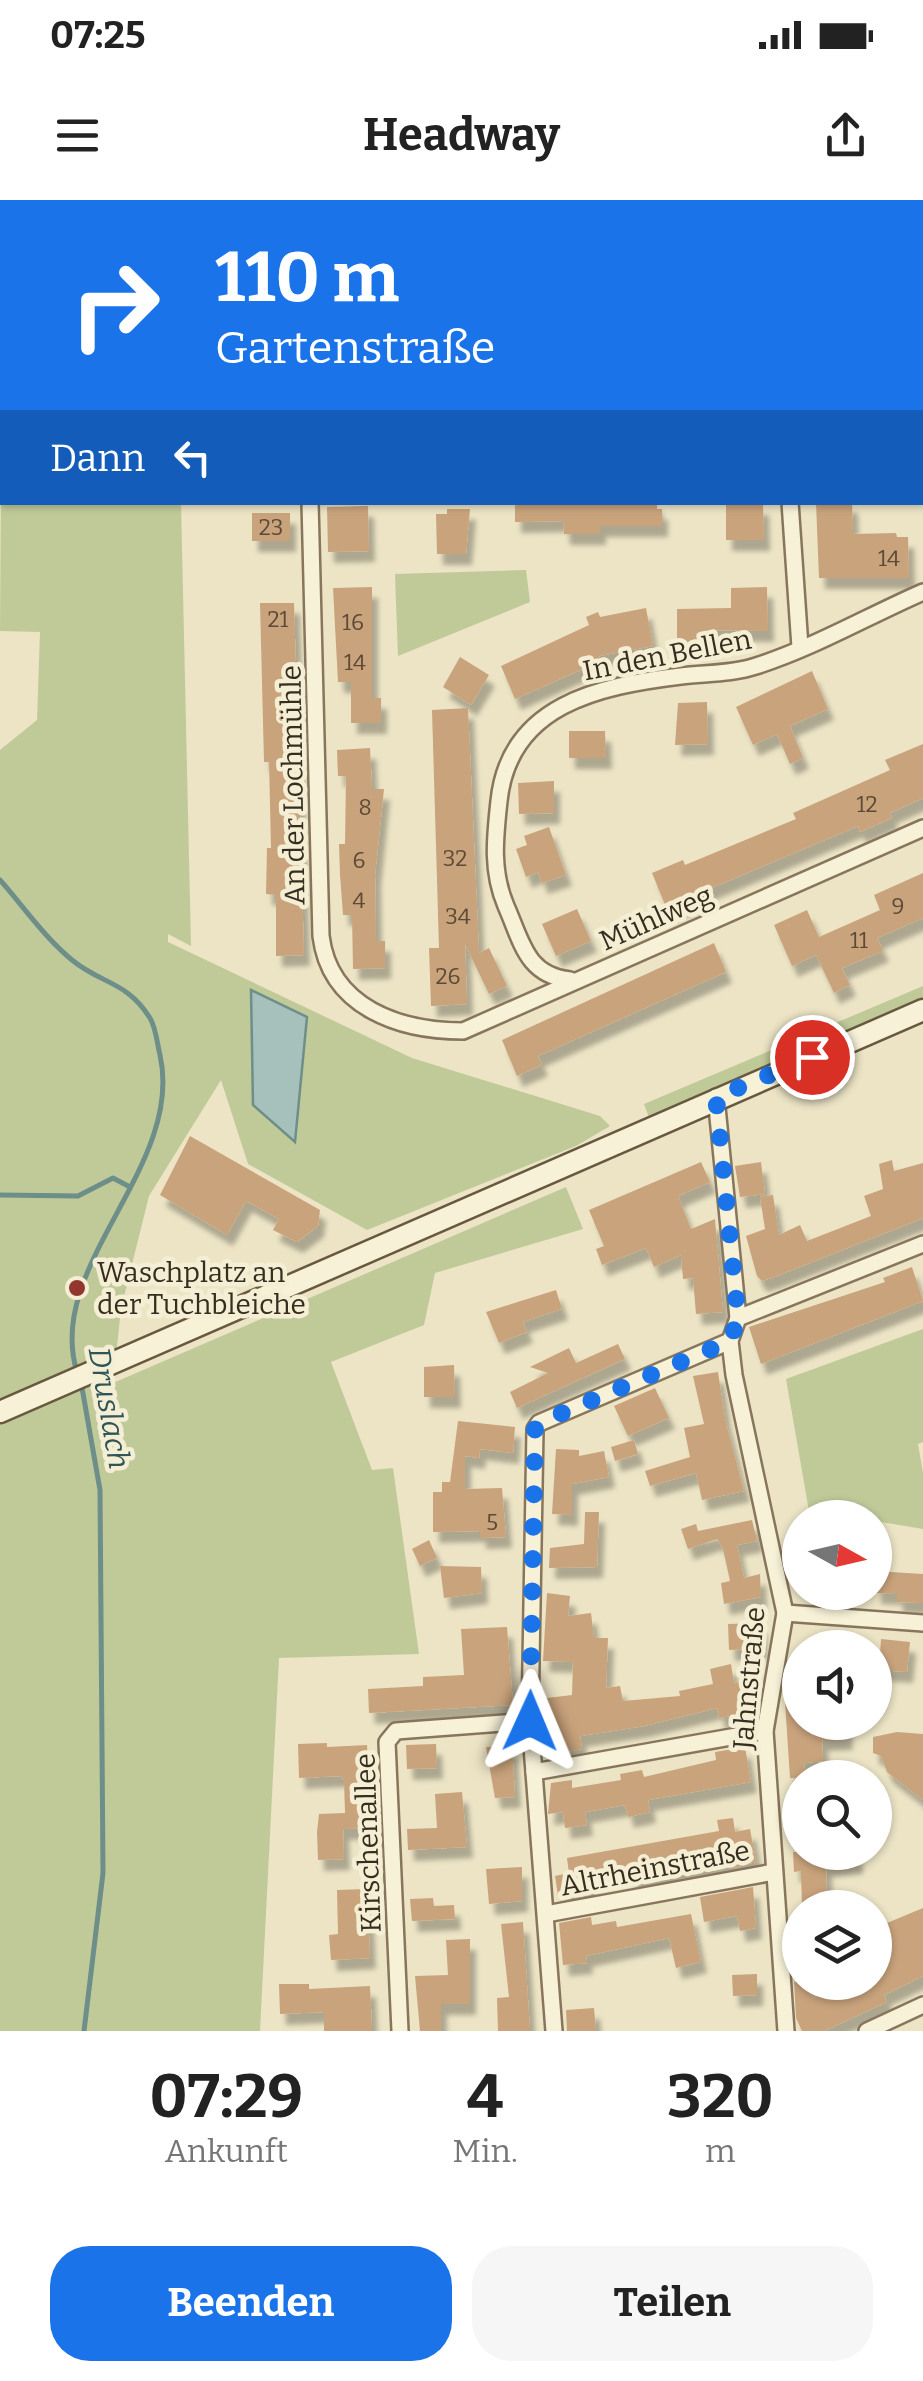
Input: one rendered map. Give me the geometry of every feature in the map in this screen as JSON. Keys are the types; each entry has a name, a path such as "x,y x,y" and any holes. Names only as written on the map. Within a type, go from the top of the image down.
{"main road":[{"path":"0,1412 923,1010"}],"street":[{"name":"An der Lochmühle","path":"310,505 324,956 342,988 364,1008 404,1026"},
{"path":"790,505 800,647"},
{"name":"In den Bellen","path":"570,980 548,977 531,961 497,885 494,848 501,780 524,736 557,706 591,694 756,666 923,592"},
{"name":"Mühlweg","path":"404,1026 463,1031 490,1022 570,980 923,828"},
{"path":"554,2031 530,1721 535,1429 539,1423 730,1341 738,1318 716,1097"},
{"path":"738,1318 923,1244"},
{"name":"Jahnstraße","path":"730,1341 786,1613 765,1731 786,2031"},
{"path":"786,1613 923,1623"},
{"name":"Kirschenallee","path":"400,2031 387,1742 396,1731 530,1721"},
{"path":"534,1772 765,1731"},
{"name":"Altrheinstraße","path":"546,1914 774,1872"},
{"path":"867,2031 923,2004"}],"green space":[{"path":"1,505 181,505 191,946 168,934 168,942 412,1058 600,1116 610,1126 576,1146 367,1230 248,1164 221,1080 149,1196 121,1309 113,1383 566,1187 583,1229 435,1273 424,1325 331,1362 372,1470 393,1468 419,1654 279,1658 260,2031 0,2031 0,750 37,720 40,632 0,631","holes":["251,991 252,991 295,1141 253,1105"]},
{"path":"526,570 530,602 398,656 395,574"},
{"path":"923,986 923,1000 650,1120 644,1104"},
{"path":"923,1329 923,1442 918,1444 923,1473 923,1529 892,1524 892,1500 807,1500 786,1379"}],"water":[{"path":"251,990 307,1017 295,1142 253,1105"}],"building":[{"path":"515,505 657,505 657,509 662,509 662,526 600,526 600,534 564,534 563,521 515,522"},
{"path":"726,505 763,505 764,540 726,540"},
{"path":"816,505 852,505 853,534 896,533 897,537 908,537 909,578 819,578"},
{"path":"368,506 369,551 328,552 327,507"},
{"path":"447,509 470,509 466,554 437,554 436,514 447,514"},
{"path":"252,513 290,513 290,541 252,541"},
{"path":"372,587 372,698 381,698 381,723 351,723 351,682 338,682 333,588"},
{"path":"767,587 768,631 706,630 706,646 677,646 677,609 731,608 731,588"},
{"path":"260,603 294,603 304,955 276,956 276,895 266,894 267,848 271,848 269,762 264,762"},
{"path":"646,608 653,646 599,656 601,661 515,699 501,666 589,625 586,617 598,612 600,617"},
{"path":"460,657 489,675 471,705 443,687"},
{"path":"812,671 828,709 790,726 803,758 790,764 777,734 753,745 736,707"},
{"path":"707,702 708,744 675,745 678,703"},
{"path":"468,708 479,953 489,948 507,986 489,994 465,944 467,1004 431,1006 429,948 439,948 432,710"},
{"path":"569,731 605,731 606,758 569,758"},
{"path":"923,744 923,798 890,813 892,818 860,832 858,826 697,894 699,899 668,912 652,873 683,860 685,865 796,819 793,813 890,770 885,760"},
{"path":"370,748 372,789 384,789 375,875 376,941 385,941 385,968 353,969 352,915 343,915 340,875 339,844 345,844 346,776 338,776 337,750"},
{"path":"554,781 554,813 519,814 518,783"},
{"path":"549,827 566,875 542,883 538,872 526,877 516,849 527,845 524,836"},
{"path":"923,873 923,918 877,938 883,951 842,968 850,985 834,993 816,955 792,966 774,925 807,910 819,937 880,910 874,895"},
{"path":"577,909 591,941 556,956 542,924"},
{"path":"714,943 726,972 538,1056 542,1065 517,1076 502,1040"},
{"path":"190,1136 320,1210 318,1226 297,1242 273,1230 279,1219 246,1201 227,1235 160,1195"},
{"path":"892,1160 894,1171 923,1163 923,1218 777,1276 762,1281 757,1276 746,1236 765,1229 760,1197 773,1195 779,1235 800,1225 807,1241 871,1216 864,1196 883,1189 879,1164"},
{"path":"701,1162 710,1182 678,1196 691,1229 715,1219 723,1312 696,1314 693,1278 683,1279 681,1255 654,1267 646,1248 602,1265 596,1249 604,1246 589,1210"},
{"path":"761,1162 765,1194 740,1197 735,1166"},
{"path":"912,1267 923,1301 761,1364 749,1327 885,1282 883,1278"},
{"path":"556,1290 562,1309 523,1322 527,1332 499,1343 486,1312"},
{"path":"618,1344 625,1359 517,1408 510,1392 548,1373 530,1367 569,1348 576,1363"},
{"path":"454,1365 455,1397 424,1397 424,1367"},
{"path":"718,1372 725,1419 744,1491 702,1500 696,1473 650,1486 645,1471 690,1457 684,1428 704,1424 693,1376"},
{"path":"655,1388 669,1418 628,1436 614,1406"},
{"path":"458,1421 515,1427 513,1453 480,1449 479,1458 465,1456 465,1489 502,1488 506,1537 480,1538 480,1531 433,1532 433,1492 442,1492 442,1482 450,1482"},
{"path":"634,1440 638,1454 615,1461 611,1447"},
{"path":"556,1449 579,1450 579,1456 604,1451 609,1477 572,1484 572,1515 552,1514"},
{"path":"585,1512 599,1512 597,1567 549,1568 550,1548 584,1544"},
{"path":"752,1520 757,1541 737,1545 744,1578 760,1574 761,1597 724,1604 721,1583 730,1581 723,1549 717,1539 688,1549 681,1529 696,1524 698,1531"},
{"path":"429,1540 437,1558 420,1566 412,1549"},
{"path":"440,1566 481,1567 482,1593 444,1598"},
{"path":"892,1572 923,1574 923,1603 897,1602 897,1594 892,1594"},
{"path":"547,1593 570,1596 568,1616 591,1613 594,1638 608,1638 606,1688 620,1686 623,1701 680,1696 679,1691 713,1684 710,1669 731,1664 734,1683 740,1682 745,1713 719,1718 717,1708 644,1726 580,1736 582,1749 550,1755 547,1698 572,1695 573,1662 543,1661"},
{"path":"761,1623 762,1648 729,1650 728,1624"},
{"path":"507,1627 513,1705 369,1713 368,1689 423,1686 423,1677 464,1675 461,1629"},
{"path":"892,1640 910,1642 907,1672 892,1671"},
{"path":"892,1733 923,1734 923,1800 892,1776 892,1760 882,1760 873,1753 873,1740 892,1740"},
{"path":"788,1740 822,1740 823,1760 789,1760"},
{"path":"327,1743 327,1747 367,1745 372,1828 343,1829 344,1859 318,1860 319,1814 345,1813 344,1780 341,1776 299,1778 298,1744"},
{"path":"436,1744 437,1768 407,1769 406,1745"},
{"path":"512,1746 515,1797 495,1798 486,1747"},
{"path":"745,1747 751,1782 648,1800 650,1812 628,1817 625,1805 585,1812 587,1825 565,1828 563,1812 548,1814 551,1783 572,1780 572,1788 621,1780 620,1774 642,1770 644,1777 716,1760 715,1752"},
{"path":"462,1792 467,1847 408,1850 407,1829 437,1828 435,1794"},
{"path":"733,1818 735,1832 750,1829 756,1862 733,1868 732,1860 632,1881 629,1866 589,1873 592,1889 558,1895 555,1876 569,1873 567,1858 719,1831 717,1820"},
{"path":"522,1867 522,1901 489,1904 486,1869"},
{"path":"794,1870 826,1870 827,1890 802,1890 801,1871"},
{"path":"753,1887 756,1928 740,1931 737,1916 704,1922 700,1897"},
{"path":"367,1889 370,1958 331,1960 329,1935 338,1934 337,1890"},
{"path":"433,1898 434,1906 454,1905 455,1919 412,1921 410,1899"},
{"path":"923,1908 923,1976 892,1991 892,1921"},
{"path":"691,1914 701,1962 676,1968 669,1938 586,1956 587,1963 563,1965 559,1923 591,1917 592,1925 616,1921 617,1927"},
{"path":"523,1922 530,2031 498,2031 497,1998 509,1997 501,1924"},
{"path":"470,1939 470,2004 441,2004 441,2031 420,2031 415,1976 448,1975 446,1940"},
{"path":"757,1974 757,1995 733,1996 732,1975"},
{"path":"279,1984 309,1984 309,1989 370,1986 372,2031 324,2031 324,2012 280,2014"},
{"path":"795,2000 887,2002 824,2031 802,2031"},
{"path":"594,2008 596,2031 567,2031 566,2010"}],"waterway":[{"name":"Druslach","path":"0,880 62,951 141,1006 152,1022 160,1055 162,1096 153,1137 80,1294 72,1333 77,1372"},
{"path":"0,1195 78,1196 113,1178 130,1187"},
{"name":"Druslach","path":"81,1382 100,1490 103,1873 84,2031"}],"place":[{"name":"Waschplatz an der Tuchbleiche","path":"77,1288"}],"route":[{"path":"530,1721 535,1429 539,1423 730,1341 738,1318 716,1097 812,1057"}]}
